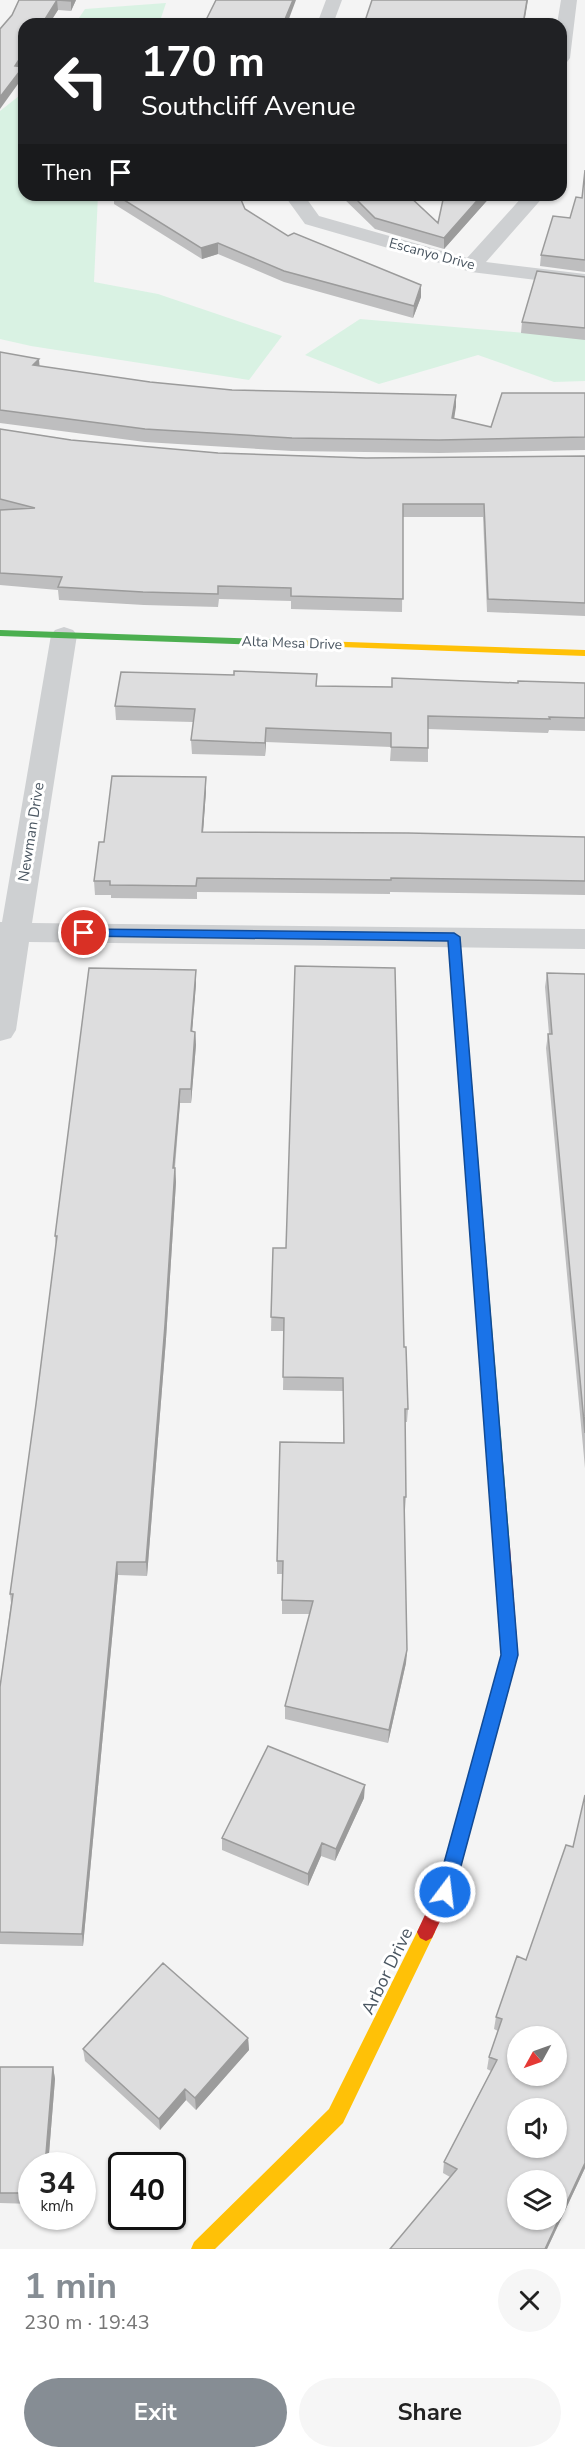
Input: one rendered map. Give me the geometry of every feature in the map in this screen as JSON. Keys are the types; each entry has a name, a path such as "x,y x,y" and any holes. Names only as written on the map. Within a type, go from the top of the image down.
{"street":[{"path":"327,18 334,0"},
{"path":"567,19 570,0"},
{"name":"Escanyo Drive","path":"298,201 312,219 471,266 585,280"},
{"path":"471,266 531,201"},
{"name":"Alta Mesa Drive","path":"0,633 585,653"},
{"name":"Newman Drive","path":"0,1030 7,932 64,635"},
{"path":"7,932 585,939"},
{"name":"Arbor Drive","path":"201,2249 336,2116 445,1892 510,1655 454,937"}],"green space":[{"path":"166,3 161,18 79,18 85,9"},
{"path":"18,97 18,201 98,201 94,282 158,294 282,336 249,380 31,346 0,339 0,111"},
{"path":"360,319 585,338 585,381 554,382 478,355 379,384 305,355"}],"building":[{"path":"19,0 57,0 46,18 18,18 18,61 15,66 18,66 18,74 0,97 0,29 12,15"},
{"path":"216,0 293,0 286,18 207,18"},
{"path":"372,0 527,0 524,18 366,18"},
{"path":"585,170 585,260 541,255 553,216 570,218 576,197 582,198"},
{"path":"126,201 242,201 245,209 288,236 294,233 421,285 414,306 284,271 218,243 201,248"},
{"path":"358,201 414,201 438,223 443,201 477,201 444,238 375,218"},
{"path":"537,271 585,277 585,328 522,322"},
{"path":"0,352 39,359 33,365 150,382 232,390 456,395 452,418 491,427 502,393 585,393 585,437 439,440 292,438 145,429 0,410"},
{"path":"0,429 71,440 218,453 366,458 585,456 585,603 488,599 484,504 403,504 403,599 291,596 291,588 218,586 218,594 58,587 62,577 0,573 0,510 35,508 0,499"},
{"path":"234,671 317,674 316,686 392,687 392,678 585,683 585,718 428,716 428,748 391,747 391,733 266,728 265,743 191,740 195,709 115,706 121,672 234,675"},
{"path":"112,776 206,777 202,832 585,837 585,881 197,878 196,886 110,885 110,881 94,881 99,842 104,842"},
{"path":"295,966 395,968 404,1347 406,1347 408,1409 405,1409 406,1497 404,1497 407,1650 389,1730 285,1706 313,1601 282,1600 283,1561 277,1561 280,1442 344,1443 343,1378 283,1377 284,1318 271,1317 273,1248 286,1248"},
{"path":"89,968 196,970 191,1031 195,1032 191,1089 180,1089 173,1168 175,1168 165,1325 146,1562 117,1562 82,1934 0,1932 0,1687"},
{"path":"547,973 585,974 585,1433 548,1034 552,1034"},
{"path":"268,1746 365,1785 336,1849 322,1843 308,1874 222,1838"},
{"path":"585,1795 585,2163 567,2202 567,2170 507,2170 507,2230 554,2230 545,2249 390,2249 457,2169 444,2162 497,2060 489,2057 502,2019 496,2017 517,1956 526,1960 566,1845 573,1847"},
{"path":"163,1963 248,2038 195,2098 185,2089 159,2119 83,2049"},
{"path":"0,2067 53,2067 46,2152 18,2152 18,2193 0,2193"}],"traffic: fast":[{"path":"0,633 290,643"},
{"path":"454,937 502,1547"}],"traffic: slow":[{"path":"290,643 585,653"},
{"path":"201,2249 336,2116 426,1932"}],"traffic: jam":[{"path":"426,1932 445,1892 510,1655 502,1547"}],"route":[{"path":"84,933 454,937 510,1655 445,1892"}]}
